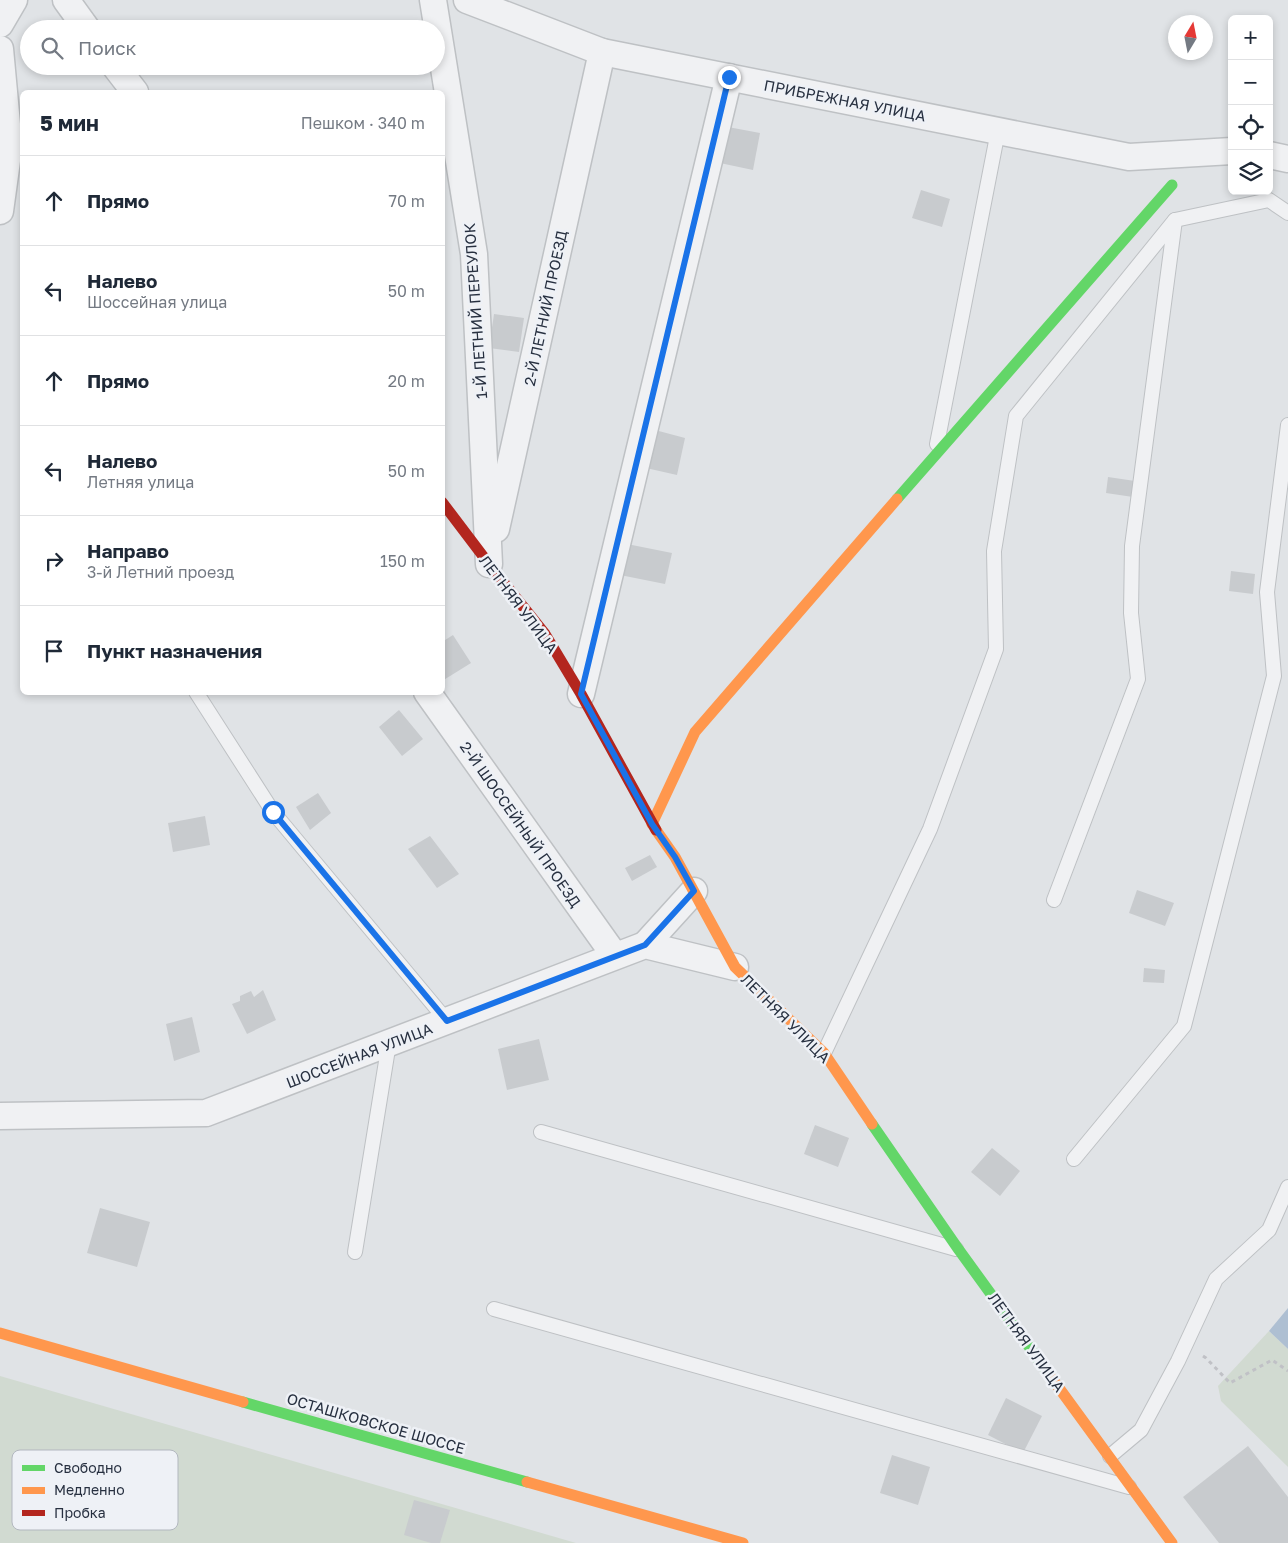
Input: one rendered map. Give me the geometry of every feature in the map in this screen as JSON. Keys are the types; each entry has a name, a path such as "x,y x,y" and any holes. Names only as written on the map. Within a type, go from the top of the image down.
{"street":[{"path":"0,24 14,0"},
{"path":"66,0 80,20"},
{"name":"1-Й ЛЕТНИЙ ПЕРЕУЛОК","path":"433,0 436,20"},
{"name":"ПРИБРЕЖНАЯ УЛИЦА","path":"467,0 602,52 998,131 1129,157 1228,151"},
{"path":"0,49 16,150 0,211"},
{"name":"2-Й ЛЕТНИЙ ПРОЕЗД","path":"488,564 602,52"},
{"name":"1-Й ЛЕТНИЙ ПЕРЕУЛОК","path":"445,74 474,254 488,564"},
{"path":"123,75 134,90"},
{"path":"581,694 729,77"},
{"path":"1273,156 1288,158"},
{"path":"652,824 695,732 936,453 1172,185"},
{"name":"ЛЕТНЯЯ УЛИЦА","path":"445,506 488,564 545,634 581,694 652,824 675,857 735,967 824,1053 959,1250 1172,1543"},
{"name":"2-Й ШОССЕЙНЫЙ ПРОЕЗД","path":"429,695 615,956"},
{"path":"694,891 645,945 735,967"},
{"name":"ШОССЕЙНАЯ УЛИЦА","path":"0,1116 206,1113 645,945"},
{"name":"ОСТАШКОВСКОЕ ШОССЕ","path":"0,1333 743,1543"}],"lane":[{"path":"936,453 998,131"},
{"path":"824,1053 930,829 996,649 994,551 1016,416 1175,220 1269,200 1288,212"},
{"path":"1054,900 1138,679 1130,613 1132,546 1175,220"},
{"path":"1074,1159 1184,1026 1274,676 1267,592 1288,426"},
{"path":"198,695 273,812 447,1021"},
{"path":"355,1252 389,1043"},
{"path":"541,1132 959,1250"},
{"path":"1110,1456 1141,1430 1184,1348 1216,1279 1269,1230 1288,1187"},
{"path":"494,1309 1134,1489"}],"path":[{"path":"1184,1348 1206,1358 1230,1383 1272,1360 1288,1371"}],"shaded area":[{"path":"1269,1331 1288,1349 1288,1467 1221,1401 1218,1386"},
{"path":"0,1376 576,1543 0,1543"}],"water":[{"path":"1288,1308 1288,1349 1269,1331"}],"building":[{"path":"728,127 760,133 753,170 720,163"},
{"path":"921,190 950,199 942,227 912,218"},
{"path":"494,314 524,318 519,352 489,348"},
{"path":"655,430 685,438 677,475 646,468"},
{"path":"1108,477 1135,481 1133,497 1106,493"},
{"path":"627,544 672,553 665,584 620,575"},
{"path":"1231,571 1255,574 1253,594 1229,591"},
{"path":"453,635 471,663 445,679 445,640"},
{"path":"399,710 423,739 402,756 379,727"},
{"path":"318,793 331,813 310,830 296,807"},
{"path":"205,816 210,845 173,852 168,823"},
{"path":"430,836 459,874 437,888 408,849"},
{"path":"650,855 657,867 632,881 625,868"},
{"path":"1137,890 1174,903 1165,926 1129,913"},
{"path":"1144,968 1165,970 1164,983 1143,982"},
{"path":"263,990 276,1020 247,1034 232,1004 240,1001 240,996 251,991 254,997"},
{"path":"192,1017 200,1052 174,1061 166,1024"},
{"path":"539,1039 549,1080 507,1090 498,1049"},
{"path":"815,1125 849,1138 838,1167 804,1154"},
{"path":"992,1148 1020,1171 1000,1196 971,1172"},
{"path":"100,1208 150,1222 137,1267 87,1253"},
{"path":"1006,1398 1042,1416 1023,1453 988,1435"},
{"path":"1248,1446 1288,1497 1288,1543 1219,1543 1183,1497"},
{"path":"892,1455 930,1467 918,1505 880,1493"},
{"path":"414,1500 450,1510 440,1543 431,1543 404,1535"}],"traffic: fast":[{"path":"897,499 1172,185"},
{"path":"872,1124 959,1250 1051,1377"},
{"path":"243,1402 527,1482"}],"traffic: slow":[{"path":"652,824 695,732 897,499"},
{"path":"656,830 675,857 735,967 824,1053 872,1124"},
{"path":"0,1333 243,1402"},
{"path":"1051,1377 1172,1543"},
{"path":"527,1482 743,1543"}],"traffic: jam":[{"path":"445,506 545,634 581,694 656,830"}],"route":[{"path":"273,812 447,1021 645,945 694,891 675,857 652,824 581,694 729,77"}]}
